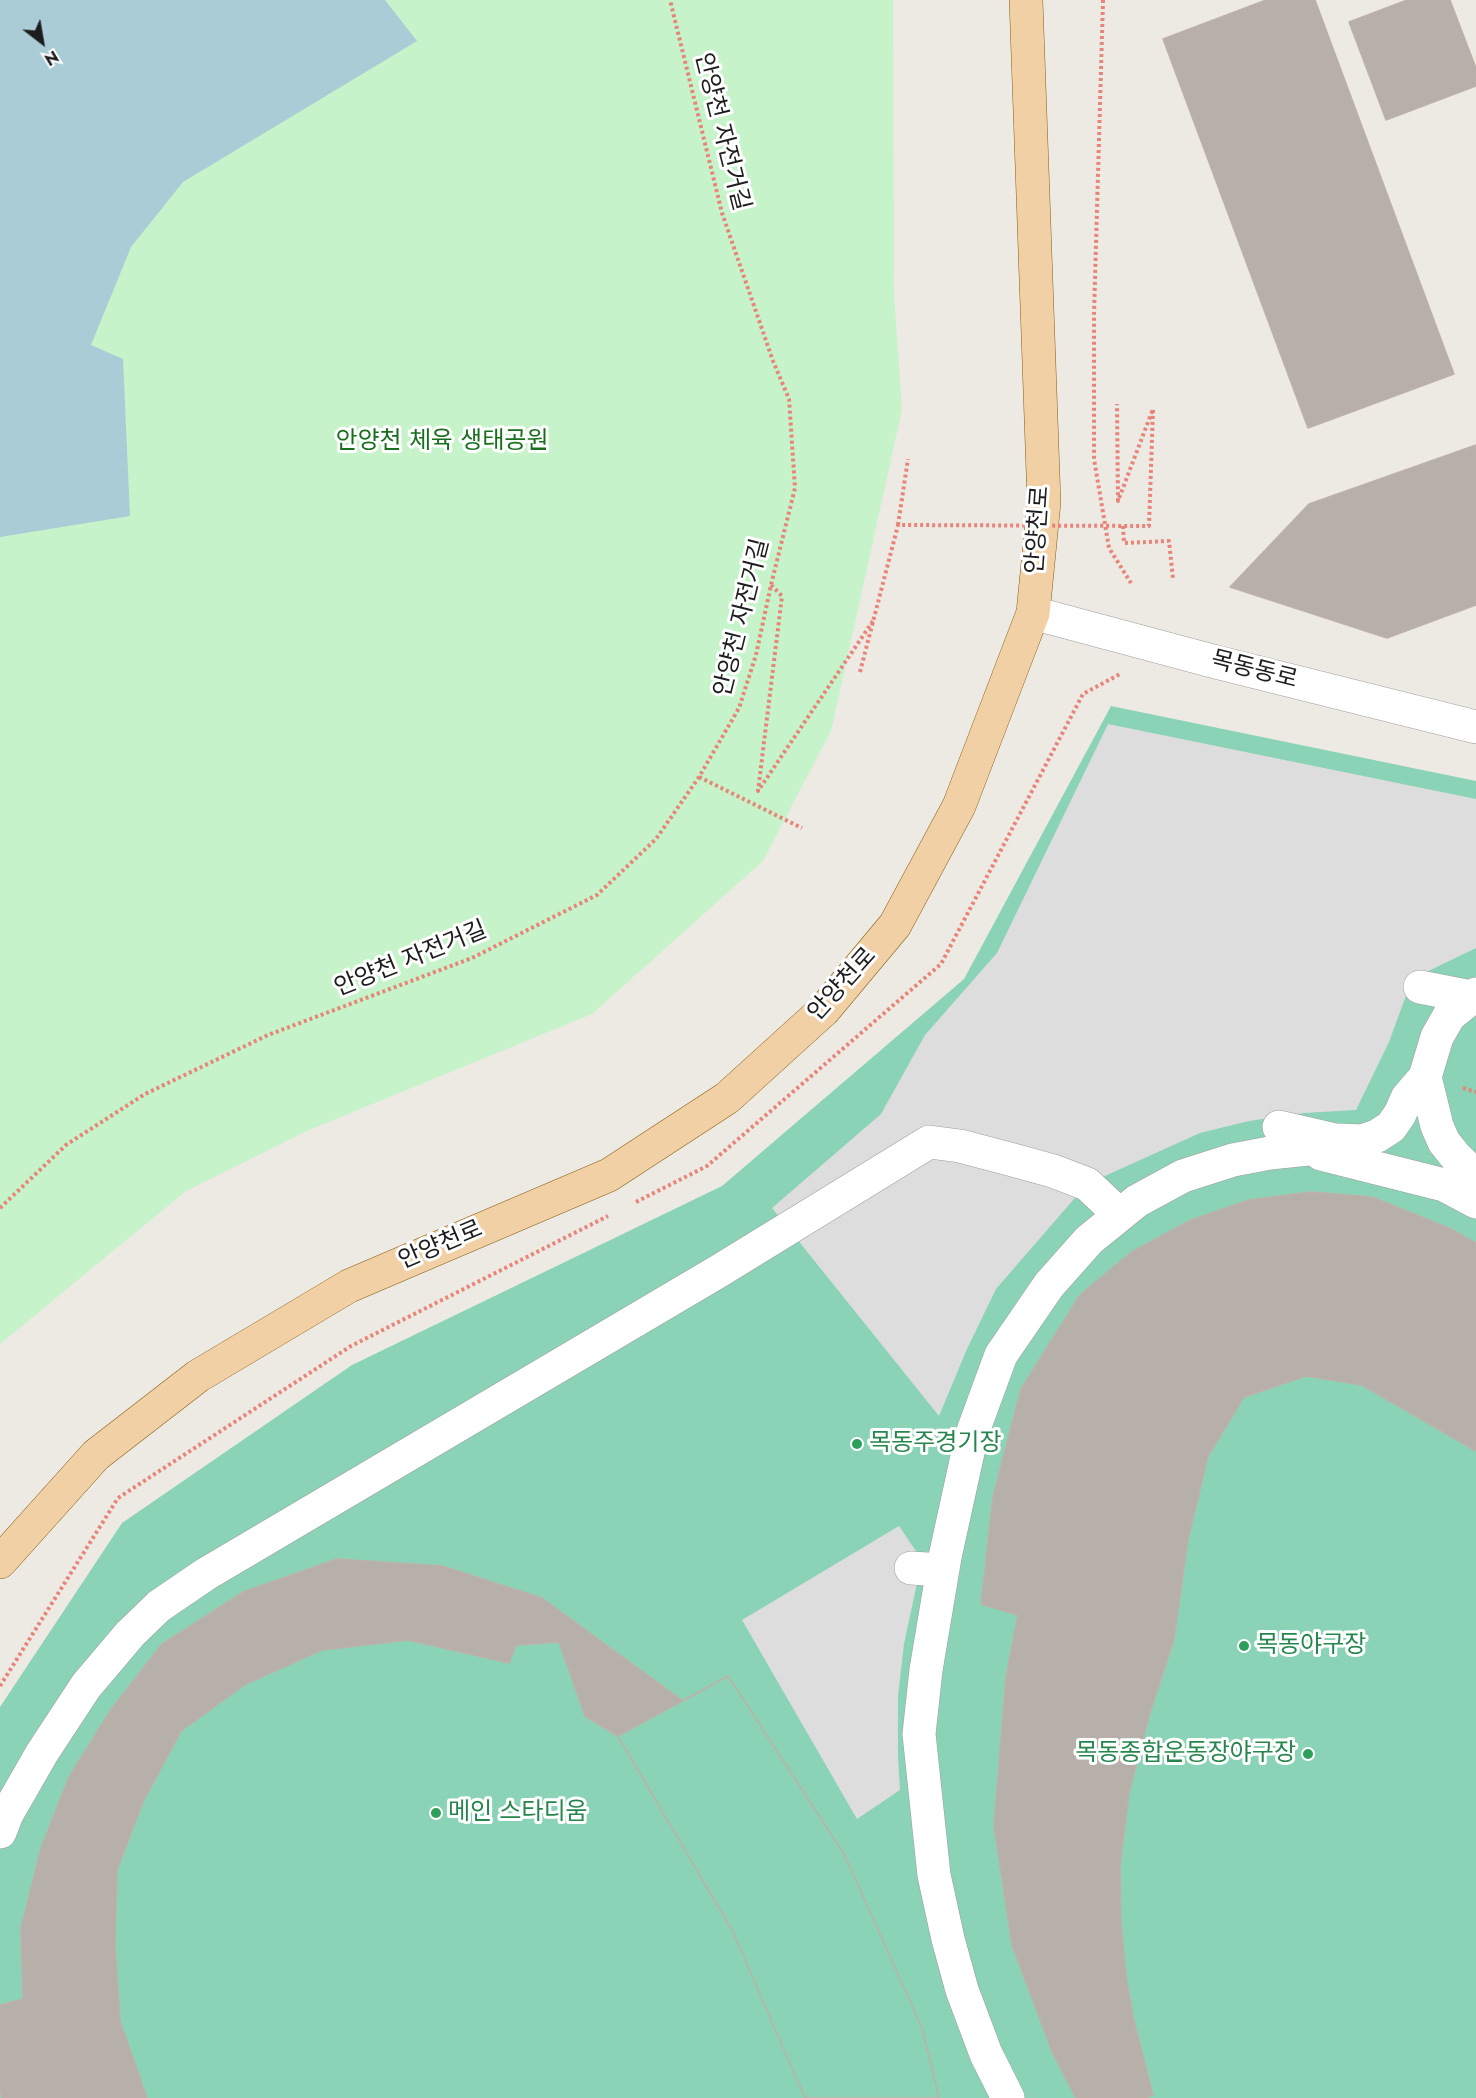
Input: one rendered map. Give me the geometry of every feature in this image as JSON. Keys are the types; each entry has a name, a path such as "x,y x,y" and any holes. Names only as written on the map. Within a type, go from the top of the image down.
{"main road":[{"name":"안양천로","path":"0,1562 96,1455 198,1376 349,1286 609,1175 727,1098 824,1010 895,925 959,806 1033,613 1044,502 1026,0"}],"street":[{"name":"목동동로","path":"1033,613 1216,662 1476,727"},
{"path":"1420,987 1474,996"},
{"path":"1008,2098 986,2054 962,1990 934,1875 914,1669 927,1569 1001,1355 1049,1285 1089,1240 1137,1201 1183,1176 1233,1160 1323,1145 1362,1142 1377,1136 1391,1126 1400,1114 1407,1098 1425,1077 1437,1037 1449,1016 1474,996"},
{"path":"1425,1077 1437,1126 1444,1142 1476,1176"},
{"path":"1279,1126 1323,1145 1335,1158 1444,1185 1476,1202"},
{"path":"0,1832 7,1814 42,1753 86,1686 130,1634 159,1606 206,1574 719,1271 929,1142 960,1146 1053,1171 1087,1184 1120,1215"},
{"path":"1025,1187 1053,1171"},
{"path":"1015,1294 1049,1285"}],"path":[{"name":"안양천 자전거길","path":"0,1208 66,1145 145,1094 268,1035 472,958 597,895 656,839 699,777 740,708 756,655 795,488 789,399 773,361 722,213 670,0"},
{"path":"1103,0 1094,314 1094,459 1109,548 1131,584"},
{"path":"898,525 1149,526 1152,409 1118,501 1117,404"},
{"path":"860,672 898,525 908,459"},
{"path":"1123,526 1124,543 1169,541 1173,579"},
{"path":"771,585 782,596 758,791 873,621"},
{"path":"699,777 802,828"}],"green space":[{"name":"안양천 체육 생태공원","path":"0,0 893,0 894,292 902,410 831,731 763,861 592,1014 309,1130 186,1191 0,1344"},
{"name":"목동주경기장","path":"1111,706 1476,781 1476,2098 0,2098 0,1707 122,1523 352,1365 722,1186 964,979"}],"shaded area":[{"path":"1108,724 1476,799 1476,948 1412,979 1389,1042 1356,1110 1304,1113 1249,1121 1200,1133 1087,1184 996,1289 967,1349 939,1416 772,1208 881,1114 925,1035 997,953"},
{"path":"899,1526 922,1560 904,1644 898,1696 900,1790 857,1819 742,1620"}],"water":[{"path":"0,0 385,0 417,41 183,182 131,247 91,345 123,359 130,516 0,537"}],"building":[{"path":"1266,0 1315,0 1454,374 1308,428 1163,39"},
{"path":"1407,0 1450,0 1476,68 1476,86 1386,120 1349,22"},
{"path":"1476,445 1476,605 1387,638 1230,587 1309,504"},
{"path":"1311,1192 1372,1197 1451,1229 1476,1243 1476,1451 1362,1385 1306,1376 1244,1397 1208,1456 1188,1540 1174,1639 1149,1716 1129,1793 1120,1866 1121,1923 1133,2017 1153,2095 1145,2098 1076,2098 1053,2054 1012,1945 994,1826 1006,1677 1018,1615 981,1604 993,1497 1021,1389 1080,1295 1130,1253 1191,1220 1249,1200"},
{"path":"337,1559 442,1566 542,1598 683,1701 728,1676 844,1854 922,2028 939,2098 805,2098 733,1932 618,1736 585,1716 559,1642 516,1645 509,1663 408,1640 322,1650 246,1684 181,1731 143,1802 117,1870 115,1944 120,2021 147,2098 2,2098 0,2090 0,2005 23,1999 21,1928 41,1848 69,1777 110,1711 161,1645 243,1592"},
{"path":"728,1676 844,1854 922,2028 939,2098 805,2098 733,1932 618,1736"}],"place":[{"name":"목동주경기장","path":"857,1444"},
{"name":"목동야구장","path":"1244,1646"},
{"name":"목동종합운동장야구장","path":"1308,1754"},
{"name":"메인 스타디움","path":"436,1813"}]}
